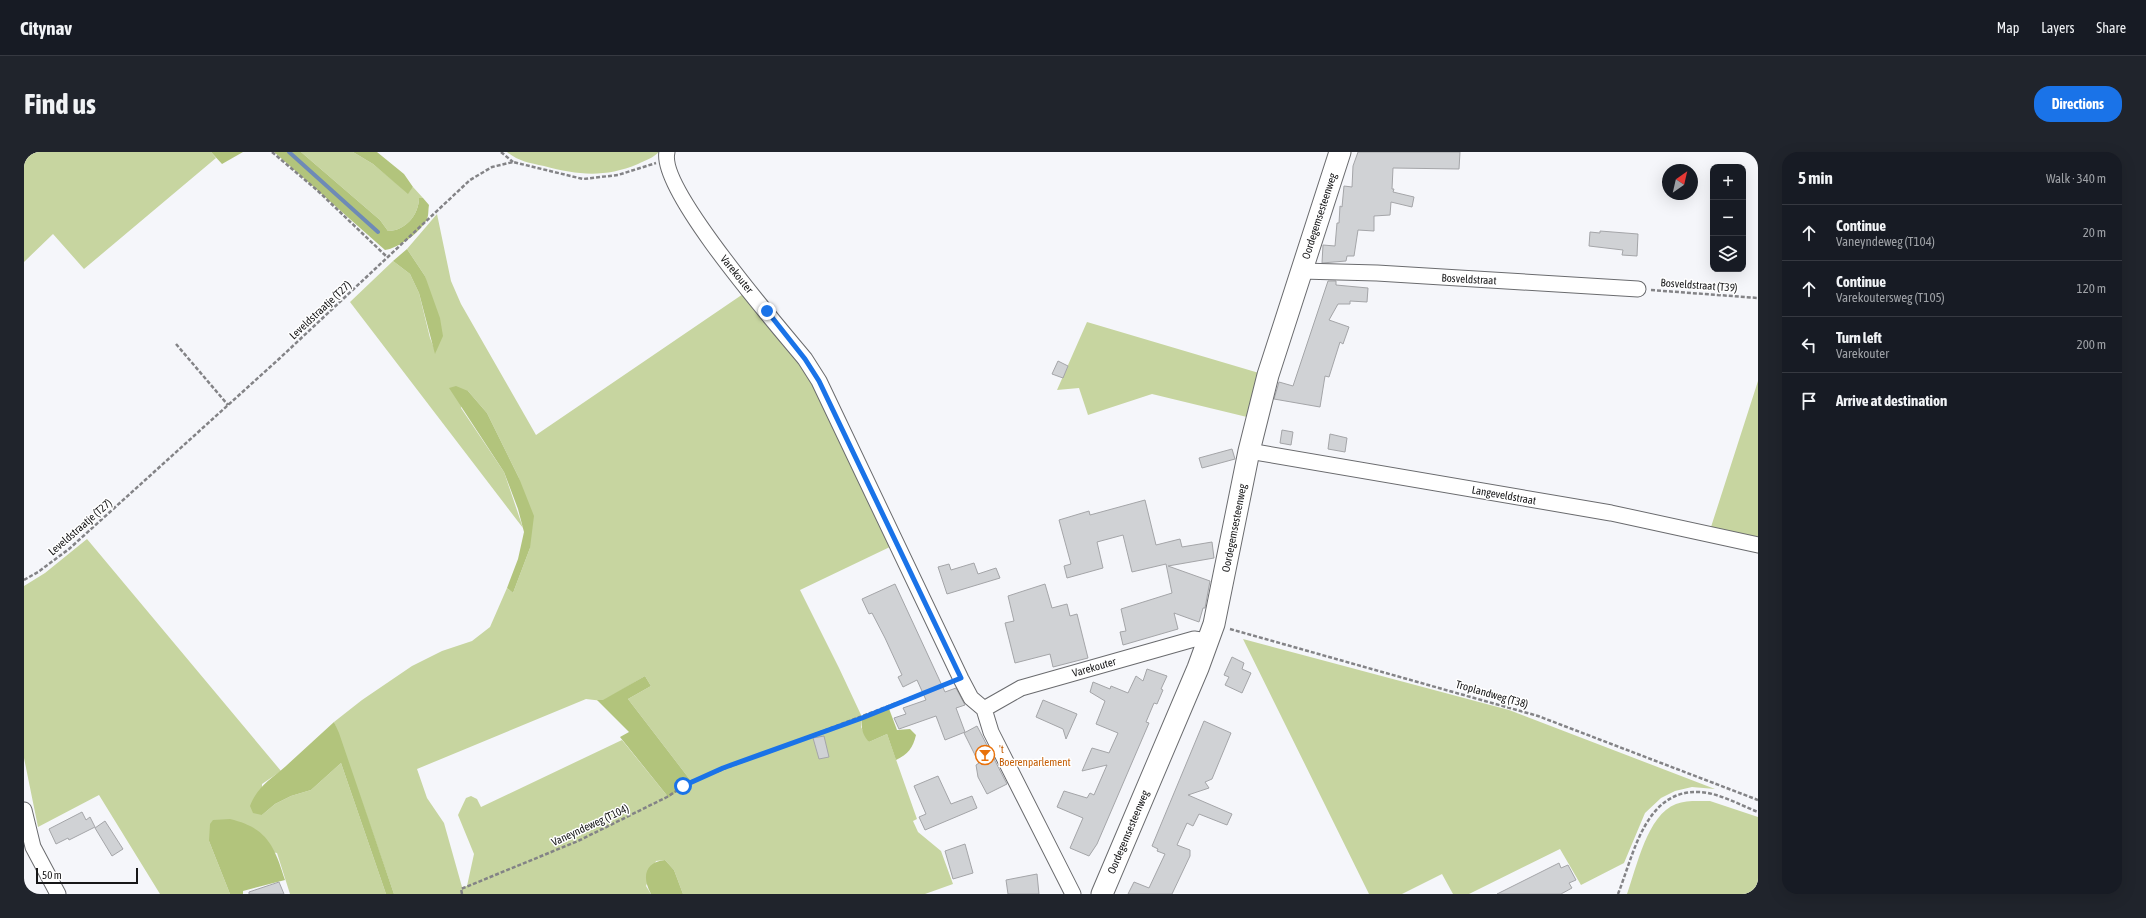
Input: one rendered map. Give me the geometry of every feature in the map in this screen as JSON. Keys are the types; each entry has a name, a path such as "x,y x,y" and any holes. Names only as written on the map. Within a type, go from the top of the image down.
{"street":[{"name":"Oordegemsesteenweg","path":"1102,894 1211,633 1249,451 1268,375 1340,152"},
{"name":"Varekouter","path":"666,156 676,187 698,225 805,359 819,381 961,678 971,698 984,709 991,732 1073,894"},
{"name":"Bosveldstraat","path":"1301,271 1377,273 1638,289"},
{"name":"Langeveldstraat","path":"1249,451 1611,513 1758,545"},
{"name":"Varekouter","path":"984,709 1021,688 1211,633"},
{"path":"24,810 33,847 58,894"}],"path":[{"path":"272,152 318,191 387,257"},
{"path":"501,152 513,162"},
{"name":"Leveldstraatje (T27)","path":"24,580 38,572 69,549 228,405 470,180 492,167 513,162 583,179 618,175 666,156"},
{"name":"Bosveldstraat (T39)","path":"1638,289 1758,298"},
{"path":"176,344 228,405"},
{"name":"Troplandweg (T38)","path":"1211,633 1538,716 1758,800"},
{"name":"Vaneyndeweg (T104)","path":"462,894 461,889 578,841 668,797 692,781 723,768 862,718 961,678"},
{"path":"1618,894 1648,820 1669,798 1678,794 1700,792 1713,795 1758,812"}],"green space":[{"path":"31,152 211,152 216,158 84,269 53,234 24,262 24,157"},
{"path":"211,152 243,152 222,164"},
{"path":"274,152 301,152 380,220 388,231 400,228 410,221 417,210 419,198 423,198 429,205 427,219 423,226 408,239 390,249 385,250"},
{"path":"301,152 353,152 373,164 408,193 413,187 423,198 419,198 417,210 410,221 400,228 388,231 380,220"},
{"path":"353,152 377,152 404,174 413,187 408,194 373,164"},
{"path":"507,152 659,152 649,159 626,168 591,174 529,163 515,158"},
{"path":"437,214 451,281 461,304 536,435 746,292 810,375 894,545 800,590 862,717 861,727 869,742 887,734 917,819 913,821 918,832 941,851 953,884 925,894 683,894 674,870 665,860 656,861 646,886 651,894 394,894 334,722 362,700 412,666 442,651 472,641 490,627 507,588 513,593 530,548 519,478 487,413 468,391 461,408 504,472 523,528 350,302 393,261 410,274 419,293 430,338 436,353 425,276 407,249","holes":["645,676 651,686 628,699 691,781 669,798 622,740 481,807 477,799 471,796 466,798 458,815 474,854 467,886 462,887 444,823 427,798 417,769 586,699 603,701"]},
{"path":"407,249 425,276 440,318 443,336 435,354 419,293 410,274 393,261"},
{"path":"1087,322 1259,373 1247,417 1152,394 1088,415 1079,388 1057,390"},
{"path":"1758,381 1758,537 1711,527"},
{"path":"456,386 468,391 487,413 519,478 534,516 530,548 513,593 507,588 518,559 524,532 518,509 504,472 449,388"},
{"path":"87,539 281,771 262,784 262,815 275,804 291,796 311,790 341,763 386,894 290,894 277,853 209,841 230,894 160,894 99,795 38,827 24,758 24,586 45,573"},
{"path":"1243,639 1509,710 1715,789 1692,787 1675,791 1661,798 1645,813 1624,863 1581,885 1560,849 1469,894 1453,894 1442,874 1402,894 1369,894"},
{"path":"645,676 651,686 628,699 691,781 669,798 620,737 629,732 597,700 603,700"},
{"path":"888,706 897,730 910,729 916,735 909,750 896,760 887,734 869,742 863,733 862,728 862,717"},
{"path":"334,722 394,894 386,894 341,763 311,790 291,796 275,804 262,815 253,813 250,806 256,794 265,784"},
{"path":"1688,801 1710,801 1758,817 1758,894 1627,894 1644,843 1650,830 1666,810 1676,804"},
{"path":"230,819 253,827 261,833 273,848 285,880 243,891 243,894 230,894 209,841 210,824 213,820"},
{"path":"665,860 674,870 683,894 651,894 646,882 649,867 658,861"}],"building":[{"path":"1358,152 1460,152 1459,169 1393,168 1393,192 1414,197 1412,207 1391,202 1390,215 1374,216 1374,231 1358,230 1354,256 1347,256 1346,261 1322,263 1323,245 1335,246 1337,223 1339,223 1340,206 1342,207 1344,186 1352,187 1353,166"},
{"path":"1600,231 1638,234 1637,256 1622,255 1623,250 1589,246 1590,232 1600,233"},
{"path":"1328,281 1336,281 1336,285 1368,288 1367,302 1350,301 1350,304 1338,304 1329,320 1349,327 1343,344 1340,342 1329,377 1325,376 1320,407 1274,399 1279,382 1293,386"},
{"path":"1058,361 1068,366 1063,378 1052,374"},
{"path":"1282,430 1293,432 1291,445 1280,443"},
{"path":"1330,434 1347,438 1345,452 1328,449"},
{"path":"1232,449 1235,459 1202,468 1199,458"},
{"path":"1145,500 1156,545 1180,539 1182,547 1212,542 1214,558 1168,566 1210,581 1205,608 1203,608 1199,622 1174,613 1178,629 1123,645 1120,632 1126,631 1121,609 1172,593 1166,564 1132,572 1123,535 1097,542 1103,568 1067,578 1064,566 1071,564 1059,520 1089,511 1090,515"},
{"path":"974,563 978,574 996,568 1000,578 947,594 938,567 949,564 951,570"},
{"path":"895,584 945,692 956,688 965,705 956,708 965,732 945,740 936,716 899,729 894,718 906,714 903,708 926,700 917,680 903,687 898,677 902,675 885,638 872,613 869,614 862,599"},
{"path":"1045,584 1052,608 1067,604 1070,616 1077,614 1088,658 1053,667 1050,654 1015,663 1005,623 1014,621 1008,596"},
{"path":"1232,657 1244,663 1242,669 1251,673 1242,693 1225,685 1229,677 1224,675"},
{"path":"1147,669 1167,676 1161,689 1163,690 1157,704 1154,703 1146,722 1149,723 1097,844 1089,856 1070,848 1083,818 1057,807 1064,791 1087,798 1090,793 1094,795 1107,765 1082,771 1092,748 1109,753 1118,733 1096,724 1105,701 1090,692 1093,682 1110,689 1111,686 1128,693 1136,676 1143,681"},
{"path":"1043,700 1077,714 1066,739 1063,729 1036,717"},
{"path":"1204,721 1231,733 1212,779 1205,782 1209,788 1188,795 1232,814 1227,825 1199,814 1193,826 1187,823 1177,845 1190,850 1190,856 1172,894 1128,894 1134,882 1149,888 1165,854 1157,851 1158,849 1152,846"},
{"path":"977,726 1007,784 987,794 978,777 976,765 979,763 964,733"},
{"path":"824,736 829,757 819,759 813,738"},
{"path":"938,776 951,804 972,796 977,808 925,830 919,817 926,814 914,786"},
{"path":"82,812 86,820 90,817 95,827 69,840 68,838 56,844 49,829"},
{"path":"105,821 123,849 112,856 95,828"},
{"path":"965,844 973,873 953,879 945,851"},
{"path":"1559,863 1561,868 1568,865 1576,880 1569,883 1572,888 1561,894 1497,894"},
{"path":"1037,874 1039,894 1008,894 1006,880"},
{"path":"279,882 284,894 249,894 249,892"}],"waterway":[{"path":"289,152 378,232"}],"place":[{"name":"'t Boerenparlement","path":"985,755"}],"route":[{"path":"683,786 723,768 862,718 961,678 819,381 805,359 767,311"}]}
